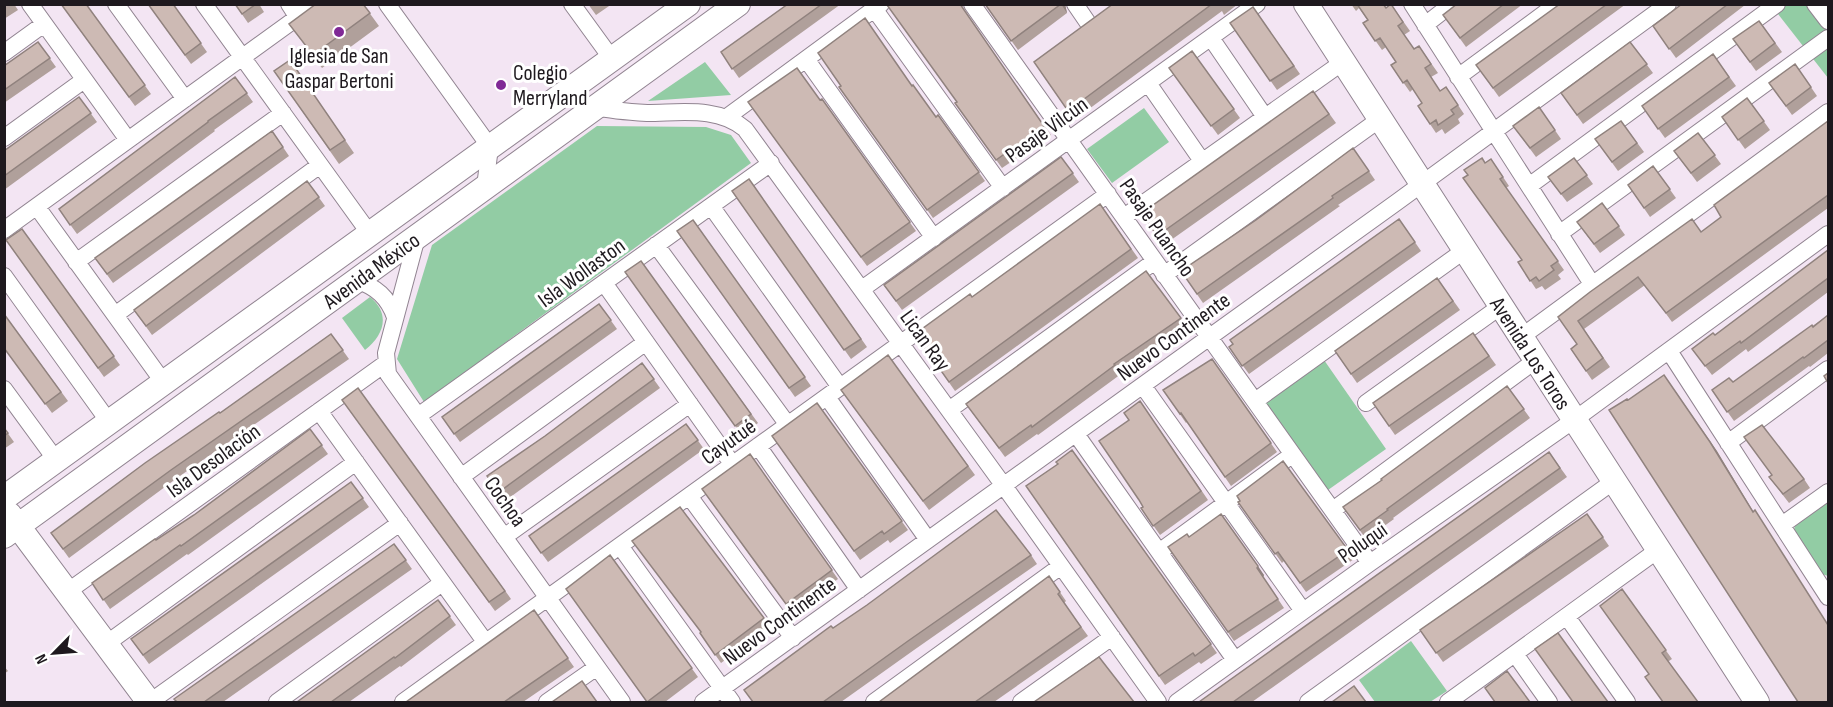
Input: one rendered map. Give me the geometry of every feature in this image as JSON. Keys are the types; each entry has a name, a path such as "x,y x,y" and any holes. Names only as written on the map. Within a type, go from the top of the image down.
{"street":[{"path":"30,4 128,140"},
{"path":"116,4 185,99"},
{"path":"204,4 370,234"},
{"path":"4,230 242,58 293,11 316,4"},
{"path":"387,4 490,147 485,187"},
{"path":"572,4 612,60"},
{"name":"Avenida México","path":"9,523 280,337 738,4"},
{"name":"Pasaje Puancho","path":"972,4 1026,68 1070,139 1108,194 1370,563"},
{"path":"1075,4 1083,27 1106,11"},
{"name":"Pasaje Vilcún","path":"862,290 1257,4"},
{"name":"Avenida Los Toros","path":"1306,4 1757,702"},
{"path":"1412,4 1592,284"},
{"path":"1425,25 1452,4"},
{"path":"1458,77 1557,4"},
{"name":"Nuevo Continente","path":"703,702 727,696 793,638 1668,4"},
{"path":"1529,186 1777,4"},
{"path":"1815,4 1828,21"},
{"name":"Avenida México","path":"4,498 612,60 678,7"},
{"path":"726,117 878,7 1003,188"},
{"path":"4,53 44,24"},
{"path":"1211,38 1265,117"},
{"path":"1560,234 1828,38"},
{"path":"806,59 934,238"},
{"path":"1124,217 1343,62"},
{"path":"4,138 84,80"},
{"path":"1148,83 1202,161"},
{"name":"Lican Ray","path":"596,107 623,112 708,113 726,117 745,129 1158,702"},
{"path":"1521,337 1828,112"},
{"path":"76,262 283,113"},
{"path":"949,410 1380,119"},
{"name":"Isla Wollaston","path":"418,416 771,164"},
{"path":"115,315 320,165"},
{"name":"Cayutué","path":"403,702 1108,194"},
{"path":"711,206 834,392 928,540"},
{"path":"37,207 164,383"},
{"name":"Poluqui","path":"1177,702 1574,420 1828,234"},
{"path":"386,363 386,353 417,237"},
{"path":"656,245 788,425"},
{"path":"1255,401 1465,250"},
{"path":"4,276 109,422"},
{"path":"356,280 367,284 383,295 396,317"},
{"path":"604,283 733,465"},
{"path":"1366,403 1501,306"},
{"path":"264,310 268,325 280,337"},
{"path":"461,477 646,342"},
{"path":"1668,351 1826,589"},
{"path":"1333,510 1536,360"},
{"name":"Cochoa","path":"386,363 391,378 622,702"},
{"name":"Isla Desolación","path":"67,592 386,363"},
{"path":"1728,442 1828,369"},
{"path":"1143,386 1303,611"},
{"path":"4,389 56,460"},
{"path":"504,537 690,404"},
{"path":"319,411 486,643"},
{"path":"1076,434 1235,660"},
{"path":"758,446 859,590"},
{"path":"1159,552 1293,454"},
{"path":"106,644 356,462"},
{"path":"1308,702 1614,481"},
{"path":"1782,525 1828,492"},
{"path":"689,496 793,638"},
{"path":"9,523 67,592 150,702 400,523"},
{"path":"620,546 727,696"},
{"path":"1459,699 1515,654 1658,550"},
{"path":"874,702 1061,566"},
{"path":"277,702 442,583"},
{"path":"1567,617 1627,702"},
{"path":"1021,702 1112,637"},
{"path":"1515,654 1549,702"},
{"path":"547,702 597,667"}],"green space":[{"path":"1771,5 1806,5 1828,33 1828,78"},
{"path":"705,62 731,95 648,101"},
{"path":"1144,108 1169,142 1112,183 1087,149"},
{"path":"597,126 706,127 731,135 751,163 424,402 397,359 432,245"},
{"path":"370,297 381,310 383,317 377,338 365,350 342,318"},
{"path":"1324,360 1386,449 1328,490 1265,402"},
{"path":"1828,501 1828,576 1822,574 1794,530 1795,525"},
{"path":"1411,641 1447,691 1430,702 1375,702 1359,680"}],"building":[{"path":"61,4 86,4 145,85 129,97"},
{"path":"148,4 173,4 201,43 185,55"},
{"path":"235,4 256,4 242,14"},
{"path":"316,4 363,4 370,13 313,55 289,24"},
{"path":"788,4 822,4 732,69 721,52"},
{"path":"960,4 1044,126 996,160 887,5"},
{"path":"985,4 1061,4 1011,41"},
{"path":"1113,4 1212,4 1068,111 1034,62"},
{"path":"1357,4 1383,4 1386,8 1391,4 1403,22 1398,26 1414,49 1419,46 1431,64 1425,68 1440,91 1446,87 1458,105 1451,110 1454,114 1438,125 1436,120 1430,124 1418,106 1422,103 1407,80 1403,83 1391,65 1396,62 1380,38 1375,41 1363,23 1368,20"},
{"path":"1457,4 1504,4 1460,38 1443,15"},
{"path":"1560,4 1607,4 1493,88 1476,65"},
{"path":"1682,4 1728,4 1669,49 1653,26"},
{"path":"1253,7 1294,66 1270,81 1230,23"},
{"path":"865,18 912,86 936,117 938,115 979,172 927,210 839,87 841,86 818,53"},
{"path":"1759,21 1775,43 1750,62 1733,39"},
{"path":"38,42 50,58 4,90 4,66"},
{"path":"1630,42 1647,64 1577,115 1561,93"},
{"path":"1192,51 1234,109 1211,126 1169,68"},
{"path":"1713,54 1729,77 1658,129 1642,106"},
{"path":"290,60 345,140 330,150 274,71"},
{"path":"1795,64 1811,87 1786,106 1769,83"},
{"path":"797,68 820,100 822,99 910,222 861,257 748,102"},
{"path":"235,77 247,93 70,225 59,209"},
{"path":"1313,91 1329,114 1157,236 1142,213"},
{"path":"79,97 91,113 4,176 4,151"},
{"path":"1747,98 1764,121 1738,140 1722,117"},
{"path":"1539,107 1555,130 1530,148 1513,126"},
{"path":"1621,121 1637,143 1612,162 1595,139"},
{"path":"1828,121 1828,195 1666,313 1638,277 1578,321 1603,358 1586,371 1571,349 1577,344 1558,317 1692,219 1701,232 1721,217 1714,205"},
{"path":"272,131 283,147 107,274 95,258"},
{"path":"1698,133 1715,155 1691,173 1674,151"},
{"path":"1353,148 1369,171 1197,294 1181,271 1256,220"},
{"path":"1061,157 1073,173 896,301 884,285"},
{"path":"1482,158 1485,163 1491,159 1503,177 1500,179 1558,261 1551,266 1554,270 1539,281 1536,277 1530,281 1518,262 1522,260 1463,178 1468,175 1464,170"},
{"path":"1574,158 1587,175 1561,194 1548,177"},
{"path":"1653,166 1670,189 1644,208 1628,185"},
{"path":"749,179 861,339 844,350 732,191"},
{"path":"307,181 319,197 146,326 134,310"},
{"path":"1602,203 1619,226 1594,244 1577,222"},
{"path":"1100,204 1131,249 949,382 915,334 970,294 972,297"},
{"path":"1399,219 1415,242 1242,366 1229,347 1233,344 1230,340"},
{"path":"693,220 805,377 789,388 677,231"},
{"path":"22,229 114,356 98,368 6,240"},
{"path":"1828,250 1828,278 1741,343 1740,341 1705,366 1692,349 1713,333 1715,335"},
{"path":"641,261 751,414 735,426 625,272"},
{"path":"1146,271 1181,318 1114,364 1032,427 1031,425 999,448 966,404"},
{"path":"1437,278 1453,301 1351,374 1335,351"},
{"path":"599,304 611,320 454,434 442,417"},
{"path":"4,314 61,392 45,404 4,348"},
{"path":"1828,315 1828,340 1727,412 1712,390 1729,378 1733,382"},
{"path":"1473,333 1489,356 1389,426 1373,403"},
{"path":"331,334 343,350 171,470 63,549 51,533 145,463"},
{"path":"888,355 968,466 923,501 841,390"},
{"path":"1212,359 1271,443 1225,477 1163,390"},
{"path":"642,363 654,379 499,492 487,476 545,436"},
{"path":"1664,375 1710,442 1753,512 1755,510 1828,625 1828,702 1798,702 1609,410"},
{"path":"1507,386 1524,409 1360,530 1343,507"},
{"path":"358,388 505,591 489,602 342,400"},
{"path":"1140,401 1201,491 1153,526 1141,508 1143,507 1139,500 1099,441 1129,420 1124,413"},
{"path":"817,403 902,521 884,534 882,531 854,551 772,436"},
{"path":"686,424 698,440 541,553 529,536"},
{"path":"1762,425 1804,479 1783,494 1769,477 1772,475 1744,437"},
{"path":"310,429 322,445 103,600 92,583 194,515"},
{"path":"1072,450 1211,644 1195,656 1193,653 1159,676 1026,486 1058,464 1056,462"},
{"path":"1549,452 1560,468 1233,702 1199,702"},
{"path":"750,454 832,570 786,604 702,489"},
{"path":"1283,461 1348,550 1300,583 1278,552 1275,554 1238,502 1240,501 1237,496"},
{"path":"351,482 363,498 143,655 131,639"},
{"path":"680,507 764,618 715,655 701,632 632,541"},
{"path":"996,510 1031,555 823,702 753,702 744,690 831,626 833,628 867,605"},
{"path":"1221,514 1278,599 1228,632 1168,547 1187,534 1189,537"},
{"path":"1587,514 1603,537 1436,653 1420,630"},
{"path":"394,544 406,560 204,702 177,702 174,699"},
{"path":"610,555 692,668 647,702 566,589"},
{"path":"1049,576 1060,592 1058,594 1081,627 975,702 879,702"},
{"path":"1622,589 1666,650 1662,653 1698,702 1663,702 1645,677 1649,674 1600,606"},
{"path":"438,600 450,616 395,658 331,702 297,702"},
{"path":"534,610 568,658 504,702 406,702"},
{"path":"1558,633 1608,702 1573,702 1535,649"},
{"path":"1099,657 1134,702 1034,702"},
{"path":"1507,671 1530,702 1495,702 1485,688"},
{"path":"582,681 597,702 552,702"},
{"path":"1354,686 1366,702 1332,702"}],"place":[{"name":"Iglesia de San Gaspar Bertoni","path":"339,32"},
{"name":"Colegio Merryland","path":"501,85"}]}
